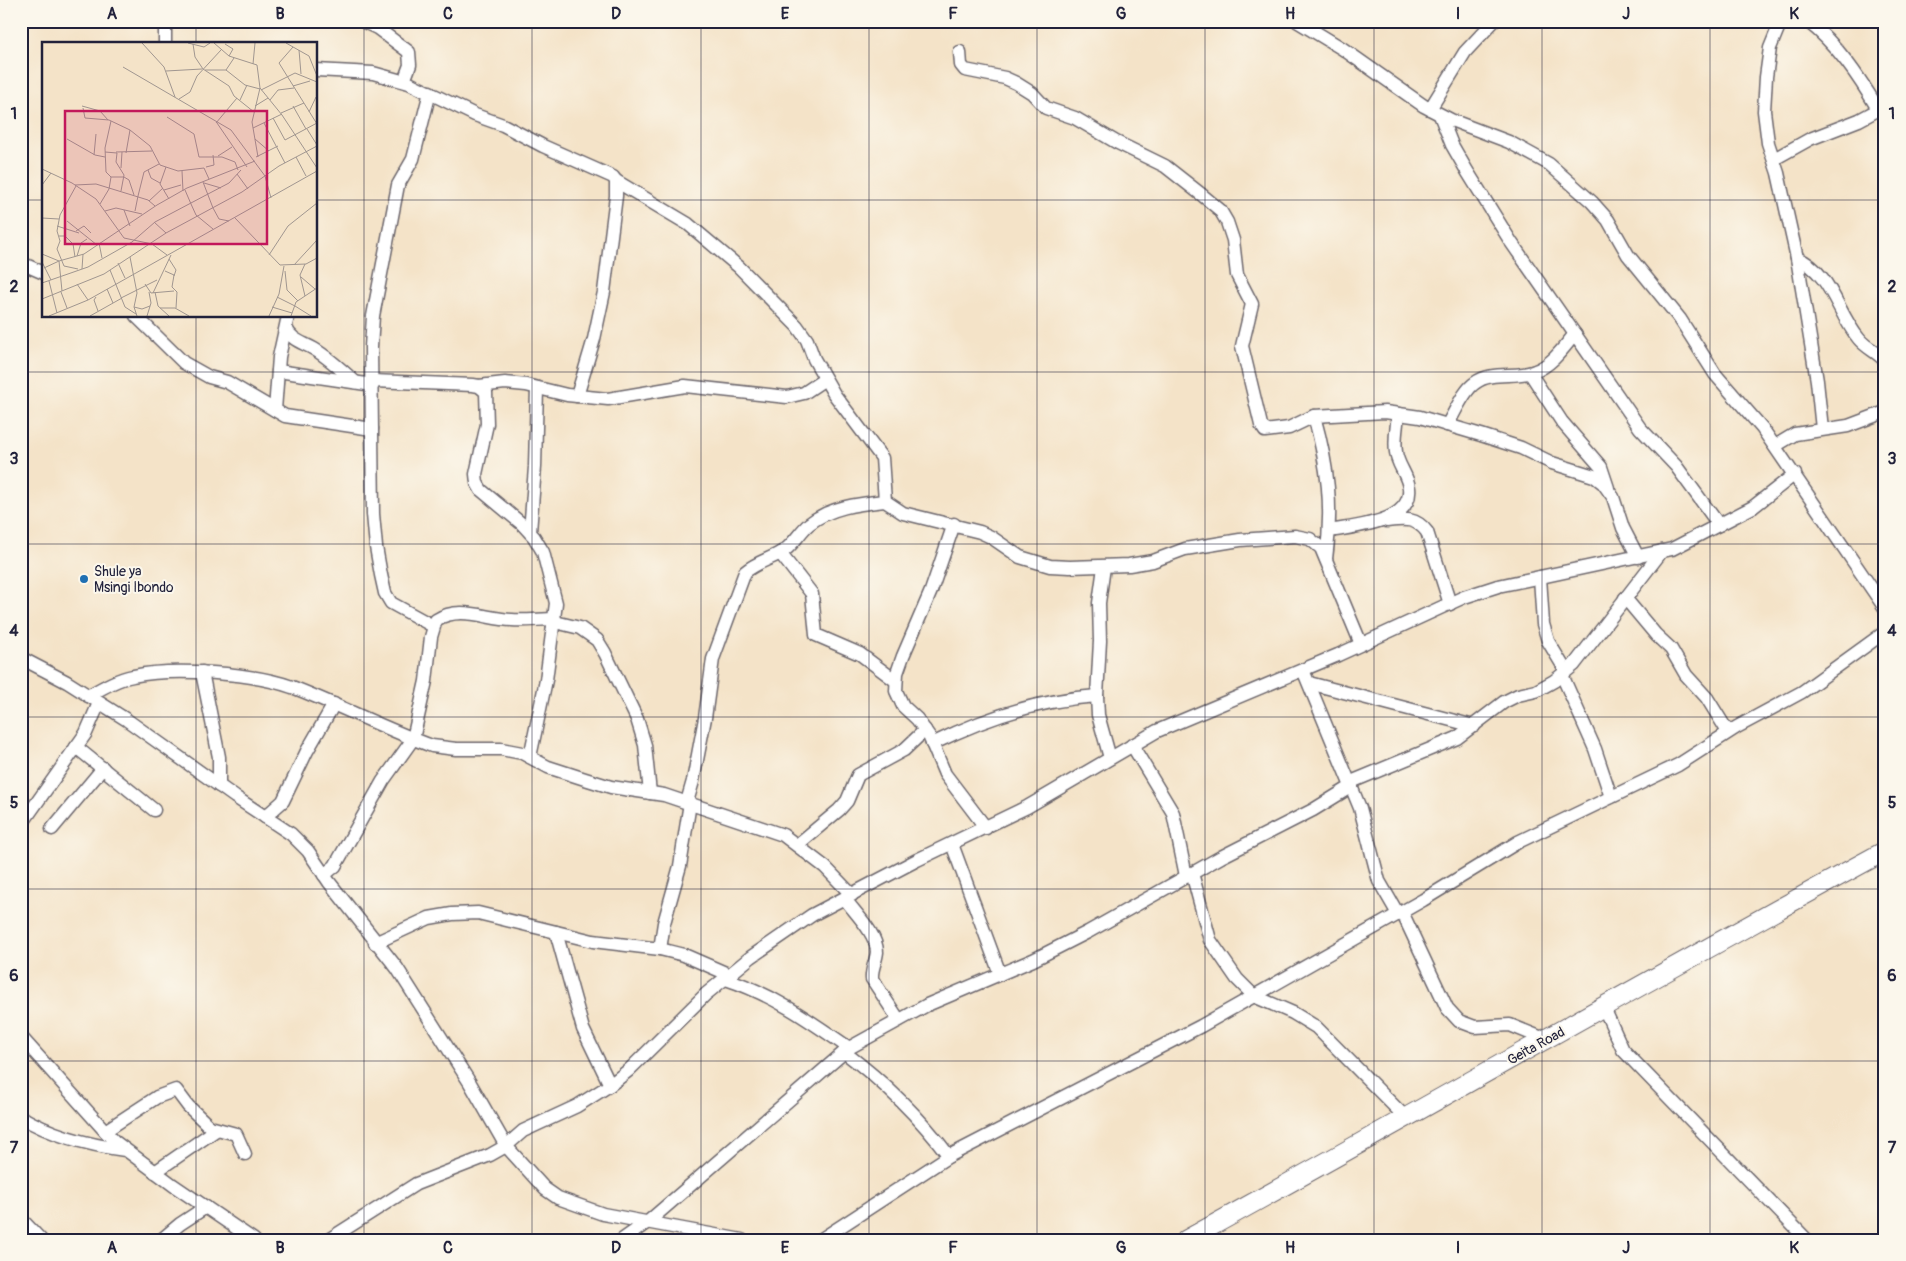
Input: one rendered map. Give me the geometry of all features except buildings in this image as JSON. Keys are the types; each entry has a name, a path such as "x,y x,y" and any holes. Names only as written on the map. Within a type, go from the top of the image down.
{"highway":[{"name":"Geita Road","path":"1186,1240 1885,851"}],"street":[{"path":"165,21 165,42"},
{"path":"362,21 377,28 409,52 410,65 404,81"},
{"path":"1297,21 1343,49 1435,112 1509,142 1542,160 1565,176 1592,202 1608,220 1628,255 1680,319 1715,374 1735,395 1775,446 1885,608"},
{"path":"1435,112 1465,52 1494,21"},
{"path":"1781,21 1770,48 1764,97 1768,143 1774,159 1797,258 1817,381 1822,429"},
{"path":"1774,159 1810,139 1882,109 1845,60 1806,21"},
{"path":"960,52 961,65 965,70 1005,78 1016,83 1032,93 1046,108 1084,122 1116,142 1165,166 1220,210 1231,230 1237,275 1252,304 1242,346 1261,425 1265,431 1278,431 1314,416 1358,412 1420,417 1513,446 1552,463 1594,476 1609,491"},
{"path":"318,70 373,73 404,81 605,173 688,224 738,267 797,326 807,340 825,379 882,458 884,501"},
{"path":"430,92 412,159 398,185 373,316 372,429 376,547 385,593 391,603 433,626"},
{"path":"1435,112 1484,200 1575,334 1640,428 1676,466 1719,525"},
{"path":"577,396 594,339 604,292 616,196 616,181"},
{"path":"1797,258 1813,266 1821,276 1857,337 1885,361"},
{"path":"21,263 42,272"},
{"path":"138,318 184,363 209,377 227,382 284,416 372,429"},
{"path":"287,322 297,342 313,349 342,369 355,382"},
{"path":"275,410 278,371 287,322"},
{"path":"1448,425 1473,384 1486,376 1537,371 1553,359 1575,334"},
{"path":"278,371 373,383 480,386 505,383 577,396 608,399 685,386 788,397 804,393 825,379"},
{"path":"1530,372 1562,422 1601,467 1609,491 1638,557"},
{"path":"480,386 486,392 488,410 483,450 476,474 477,483 482,490 530,532 543,552 552,580 556,603 555,621 530,758"},
{"path":"530,532 535,467 537,388"},
{"path":"1775,446 1796,434 1848,426 1885,412"},
{"path":"1382,521 1398,512 1409,495 1409,486 1396,454 1398,414"},
{"path":"1314,416 1327,468 1331,501 1326,562"},
{"path":"328,1240 416,1184 490,1155 506,1146 523,1131 578,1106 610,1085 629,1070 706,994 776,938 812,915 1028,807 1157,730 1303,670 1450,604 1498,586 1662,552 1695,538 1753,507 1795,474"},
{"path":"660,948 664,923 682,859 711,668 719,641 746,572 756,563 788,548 807,526 816,519 849,505 884,501 903,513 954,524 991,537 1020,556 1036,563 1070,568 1104,567 1153,560 1185,550 1240,540 1295,536 1317,543 1361,644"},
{"path":"1330,531 1382,521 1405,519 1421,524 1430,538 1450,604"},
{"path":"954,524 931,591 903,656 896,681 898,699 924,730 945,774 986,828"},
{"path":"622,1240 649,1221 847,1050 927,1005 1032,960 1088,932 1267,832 1313,810 1352,784 1457,738 1504,702 1518,695 1536,691 1564,673 1592,644 1625,598 1662,552"},
{"path":"780,553 812,594 816,635 860,654 896,681"},
{"path":"1104,567 1099,592 1100,641 1096,696 1098,715 1110,758"},
{"path":"1540,576 1543,624 1548,641 1564,673 1595,749 1611,797"},
{"path":"1625,598 1656,635 1671,649 1686,675 1711,703 1728,732"},
{"path":"324,875 335,866 383,781 413,739 426,680 433,626 436,620 443,615 463,612 507,620 555,621 580,628 597,640 606,654 637,719 643,736 650,793"},
{"path":"820,1240 949,1156 1110,1075 1254,996 1400,913 1518,842 1678,765 1728,732 1802,692 1885,632"},
{"path":"21,658 99,703 291,834 308,851 375,943 397,968 470,1083 506,1146 545,1189 558,1198 603,1214 649,1221 742,1240"},
{"path":"1303,670 1352,784 1379,881 1400,913 1447,1008 1460,1021 1475,1028 1510,1025 1547,1040"},
{"path":"88,696 110,683 133,676 202,672 217,672 289,686 432,746 456,749 502,749 522,753 548,767 611,787 650,793 689,803 783,835 825,867 849,897 874,940 877,955 871,972 872,979 900,1020"},
{"path":"202,672 219,757 219,786"},
{"path":"1309,683 1474,726"},
{"path":"932,744 993,716 1037,704 1096,696"},
{"path":"21,825 86,733 99,703"},
{"path":"265,817 283,801 307,751 334,704"},
{"path":"797,845 839,810 847,800 858,775 904,750 924,730"},
{"path":"1132,745 1173,813 1189,875 1210,940 1238,979 1254,996 1293,1013 1316,1027 1406,1118"},
{"path":"76,747 154,810"},
{"path":"52,829 104,768"},
{"path":"952,844 1000,974"},
{"path":"375,943 429,918 452,914 478,913 593,941 660,948 684,955 780,1001 807,1017 886,1085 929,1130 949,1156"},
{"path":"556,932 583,1030 610,1085"},
{"path":"1604,1008 1623,1050 1807,1240"},
{"path":"21,1037 105,1131 125,1150 254,1240"},
{"path":"105,1131 157,1097 176,1090 204,1122 216,1130 236,1134 245,1154"},
{"path":"21,1117 63,1137 103,1147 125,1150"},
{"path":"155,1172 216,1130"},
{"path":"161,1240 180,1224 206,1207"},
{"path":"21,1219 41,1240"}],"place":[{"name":"Shule ya Msingi Ibondo","path":"84,579"}]}
